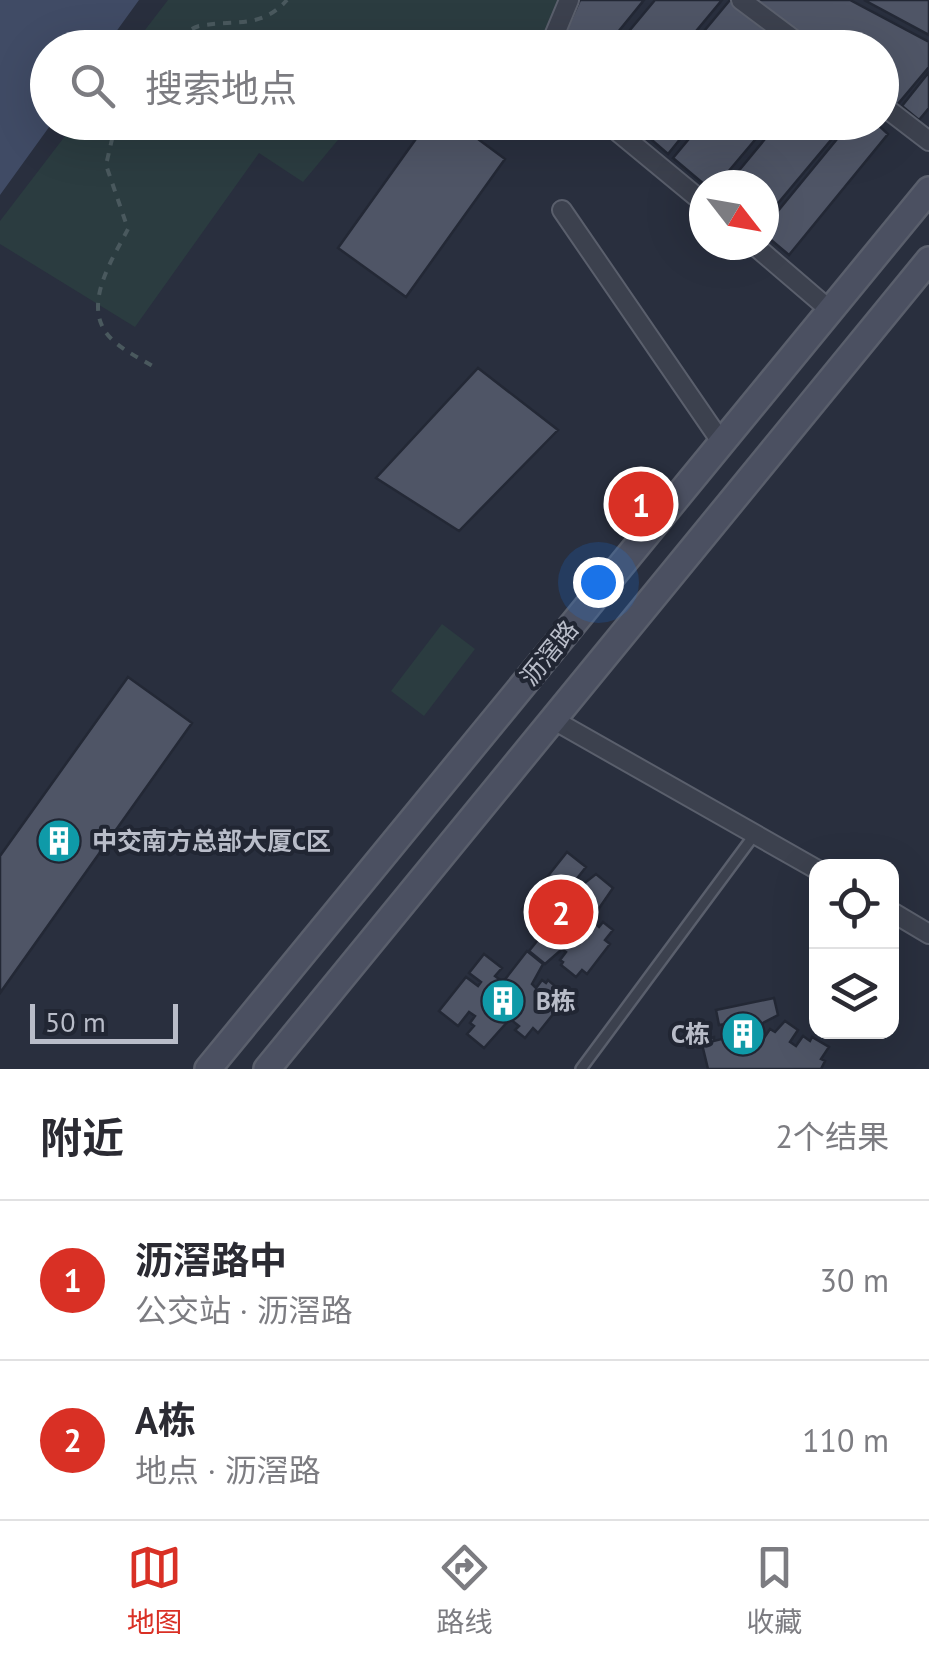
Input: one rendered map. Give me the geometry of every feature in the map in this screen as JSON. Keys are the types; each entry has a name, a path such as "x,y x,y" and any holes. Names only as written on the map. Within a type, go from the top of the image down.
{"main road":[{"name":"沥滘路","path":"208,1069 929,190"},
{"name":"沥滘路","path":"267,1069 929,260"}],"street":[{"path":"557,30 570,0"},
{"path":"742,0 781,30"},
{"path":"899,119 929,141"},
{"path":"628,140 689,191"},
{"path":"562,210 722,443"},
{"path":"772,260 830,310"},
{"path":"552,719 809,865"},
{"path":"899,916 929,934"}],"lane":[{"path":"580,1069 755,834"}],"path":[{"path":"192,30 273,16 287,0"},
{"path":"112,140 106,165 128,228 105,271 98,294 100,324 113,342 156,368"}],"shaded area":[{"path":"168,0 558,0 547,30 145,30"},
{"path":"61,140 338,140 303,182 259,153 135,327 0,244 0,221"},
{"path":"442,624 475,649 424,716 391,691"}],"water":[{"path":"0,0 139,0 117,30 30,30 30,140 40,140 0,195"}],"building":[{"path":"580,0 644,0 620,30 566,30"},
{"path":"655,0 722,0 697,30 630,30"},
{"path":"730,0 765,30 705,30"},
{"path":"752,0 850,0 929,42 929,67 899,103 899,30 793,30"},
{"path":"864,0 929,0 929,35"},
{"path":"929,72 929,108 919,120 902,106"},
{"path":"415,140 479,140 505,159 406,297 338,248"},
{"path":"652,140 679,140 668,154"},
{"path":"688,140 755,140 730,170 689,172 673,158"},
{"path":"764,140 831,140 779,202 779,170 739,170"},
{"path":"836,140 883,140 789,255 779,247 779,210"},
{"path":"478,368 558,430 459,531 376,478"},
{"name":"中交南方总部大厦C区","path":"128,677 192,723 0,993 0,856"},
{"path":"567,852 586,867 575,881 581,886 596,874 613,888 591,920 599,927 603,922 613,930 605,940 610,944 587,974 582,970 576,977 561,965 566,952 562,949 545,964 529,951 553,921 546,914 539,922 522,909 537,890 549,900 552,896 540,886"},
{"name":"B栋","path":"527,951 543,964 532,984 536,988 542,980 548,980 562,992 557,999 562,1003 538,1033 533,1028 525,1038 510,1019 484,1048 467,1034 474,1026 470,1023 475,1016 469,1012 458,1026 439,1011 466,977 478,986 481,982 469,973 484,954 502,968 495,976 503,982"},
{"name":"C栋","path":"774,998 778,1015 763,1023 761,1036 764,1038 770,1029 775,1032 785,1021 798,1030 790,1042 796,1046 803,1036 829,1047 821,1059 825,1061 821,1069 708,1069 701,1040 722,1039 728,1031 726,1024 719,1025 716,1010"}],"place":[{"name":"沥滘路中","path":"641,504"},
{"name":"中交南方总部大厦C区","path":"59,841"},
{"name":"A栋","path":"561,912"},
{"name":"B栋","path":"503,1001"},
{"name":"C栋","path":"743,1034"}]}
